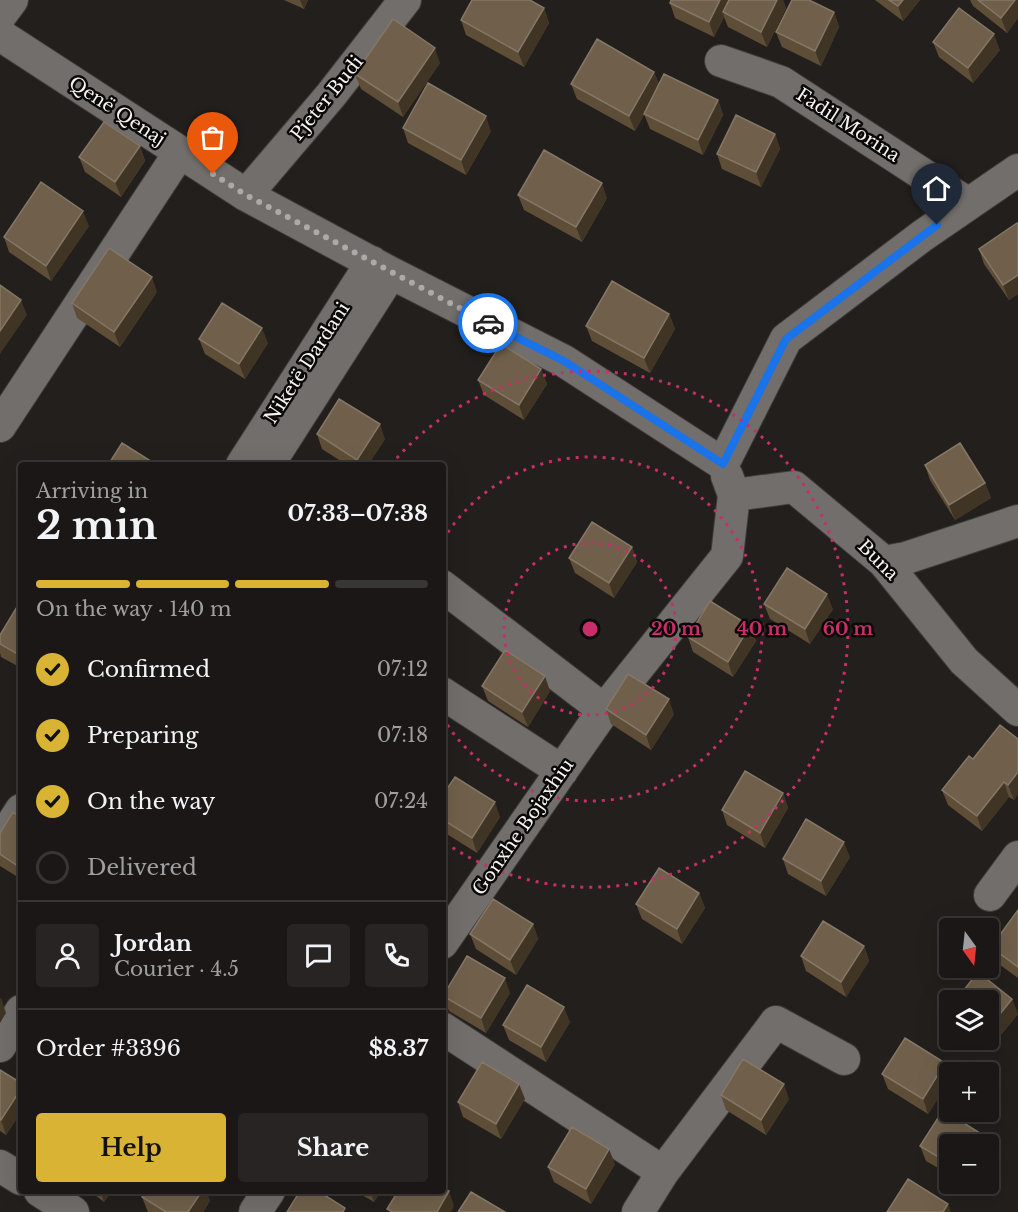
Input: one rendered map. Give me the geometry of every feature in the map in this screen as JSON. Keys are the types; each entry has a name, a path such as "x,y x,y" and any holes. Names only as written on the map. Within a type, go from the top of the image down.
{"street":[{"path":"0,16 12,0"},
{"name":"Pjeter Budi","path":"246,195 331,95 405,0"},
{"name":"Qenë Qenaj","path":"0,35 246,195 564,361 723,464"},
{"name":"Fadil Morina","path":"721,61 781,81 967,203"},
{"path":"0,426 180,152"},
{"path":"734,495 723,464 786,339 967,203 1018,170"},
{"path":"270,462 381,267"},
{"name":"Niketë Dardani","path":"244,462 381,267"},
{"name":"Buna","path":"734,495 794,487 884,562 964,661 1018,710"},
{"name":"Gonxhe Bojaxhiu","path":"446,937 604,710 727,556 734,495"},
{"path":"884,562 906,558 1018,521"},
{"path":"446,589 604,710"},
{"path":"446,696 562,771"},
{"path":"0,843 18,815"},
{"path":"990,895 1018,857"},
{"path":"0,1046 18,1016"},
{"path":"638,1212 663,1172 776,1022 844,1059"},
{"path":"446,1031 663,1172"},
{"path":"0,1166 18,1177"},
{"path":"45,1194 74,1212"},
{"path":"255,1212 267,1194"}],"building":[{"path":"472,0 530,0 544,8 518,52 461,20"},
{"path":"671,0 720,0 709,22 670,3"},
{"path":"729,0 777,0 761,32 723,12"},
{"path":"792,0 809,0 834,12 815,51 776,32"},
{"path":"889,0 903,0 898,6"},
{"path":"978,0 1015,0 1001,18"},
{"path":"959,8 994,34 968,68 933,42"},
{"path":"393,19 435,48 398,102 355,74"},
{"path":"597,39 654,72 629,116 571,84"},
{"path":"664,74 718,100 698,140 644,114"},
{"path":"428,83 486,116 461,160 403,128"},
{"path":"736,115 775,134 756,172 717,154"},
{"path":"104,122 140,146 115,182 79,157"},
{"path":"544,150 602,183 576,227 518,195"},
{"path":"41,182 83,211 46,266 4,237"},
{"path":"1017,223 1018,275 1003,285 979,249"},
{"path":"109,248 152,277 114,332 72,303"},
{"path":"612,281 669,314 644,358 586,326"},
{"path":"0,285 21,300 0,331"},
{"path":"222,303 262,328 239,364 199,339"},
{"path":"501,344 541,369 519,405 478,380"},
{"path":"339,399 380,424 357,460 317,434"},
{"path":"122,443 152,462 110,462"},
{"path":"960,443 985,483 949,505 925,465"},
{"path":"592,522 632,547 609,583 569,558"},
{"path":"787,568 827,594 805,629 764,604"},
{"path":"710,601 750,626 728,662 688,637"},
{"path":"18,605 18,654 0,644 0,635"},
{"path":"505,650 545,676 522,712 482,686"},
{"path":"628,674 669,699 646,735 606,709"},
{"path":"1000,725 1018,739 1018,772 1008,785 1004,782 977,816 942,790 969,756 973,759"},
{"path":"745,771 783,793 760,833 722,810"},
{"path":"455,777 495,802 472,838 446,822 446,790"},
{"path":"13,812 18,816 18,866 0,854 0,833"},
{"path":"806,819 844,842 821,881 783,859"},
{"path":"659,868 699,893 677,929 636,904"},
{"path":"493,899 533,924 510,960 470,934"},
{"path":"1018,910 1018,967 999,953 999,936"},
{"path":"823,921 864,946 841,982 801,956"},
{"path":"467,956 505,978 481,1018 446,998 446,991"},
{"path":"973,978 986,978 1012,999 999,1015 999,990 964,990"},
{"path":"527,985 564,1007 541,1047 503,1025"},
{"path":"905,1038 943,1062 939,1062 939,1073 923,1099 882,1074"},
{"path":"743,1059 784,1084 761,1120 721,1095"},
{"path":"482,1062 519,1084 496,1124 458,1102"},
{"path":"0,1070 18,1081 18,1094 0,1120"},
{"path":"939,1116 939,1122 962,1122 981,1134 939,1134 939,1157 920,1146"},
{"path":"572,1127 609,1149 586,1189 548,1167"},
{"path":"908,1179 948,1204 943,1212 887,1212"},
{"path":"446,1190 449,1191 437,1212 392,1212 387,1209 396,1194 446,1194"},
{"path":"471,1192 505,1212 458,1212"},
{"path":"144,1194 200,1194 188,1212 166,1212 142,1197"},
{"path":"298,1194 323,1194 345,1208 343,1212 287,1212"}],"way so far":[{"path":"213,174 246,195 488,323"}],"route":[{"path":"488,323 564,361 723,464 786,339 937,225"}]}
